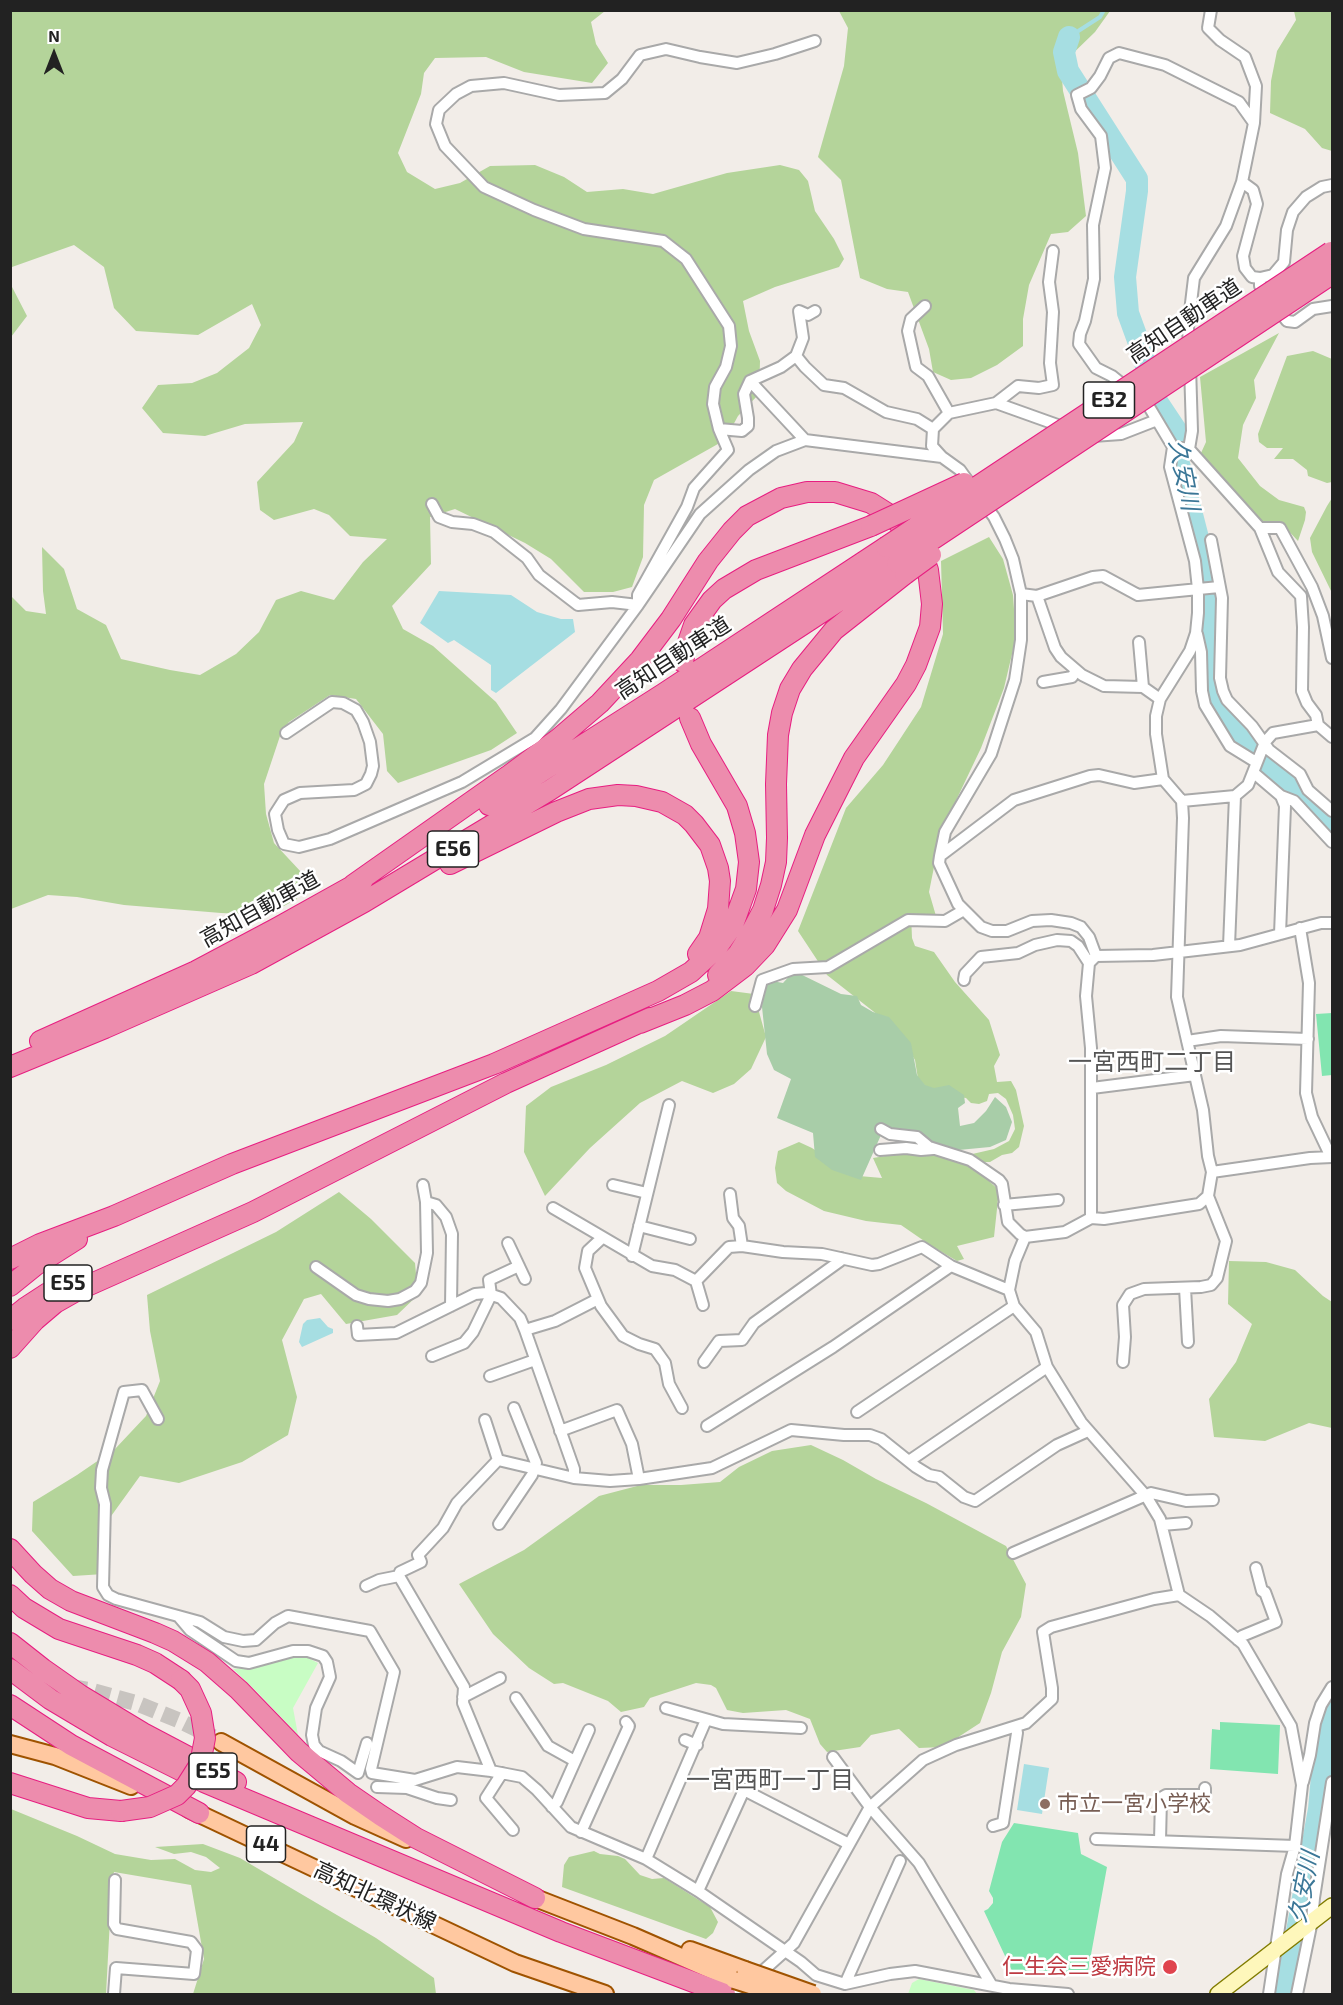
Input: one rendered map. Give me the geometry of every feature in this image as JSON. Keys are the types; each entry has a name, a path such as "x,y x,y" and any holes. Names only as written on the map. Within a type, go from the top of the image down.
{"highway":[{"name":"高知自動車道","path":"10,1054 196,971 353,885 539,774 685,670 896,561 1205,335 1332,251"},
{"name":"高知自動車道","path":"10,1067 251,964 364,902 550,790 693,698 896,561 1332,274"},
{"path":"685,670 685,651 694,625 712,600 724,589 756,570 871,526 948,491 1000,464 1170,354 1205,335"},
{"path":"10,1348 35,1320 55,1303 101,1278 253,1212 506,1083 685,1005 711,991 745,966 765,945 787,910 815,836 854,758 906,684 916,665 930,627 932,604 928,570 918,545 890,515 871,503 835,492 807,492 781,498 747,516 715,551 671,619 640,660 600,703 558,739 508,776 353,885"},
{"path":"640,1023 703,988 738,954 751,933 763,910 776,862 778,735 790,689 802,669 834,630 896,561"},
{"path":"12,1258 232,1164 494,1064 631,1004 692,972 716,949 733,925 746,889 749,855 742,819 701,744 690,718"},
{"path":"251,964 573,805 604,796 636,796 649,798 674,808 694,824 710,845 715,856 720,881 720,896 715,924 702,950 693,961 667,983 631,1004"},
{"name":"E55","path":"10,1286 61,1249 114,1216"},
{"name":"E55","path":"10,1320 48,1293 70,1283 135,1265"},
{"path":"10,1550 33,1575 71,1601 173,1641 207,1662 239,1690 299,1752 348,1793 380,1815 416,1838 535,1898"},
{"path":"10,1595 24,1608 59,1629 137,1655 155,1663 181,1680 196,1701 205,1738 200,1764 186,1786 171,1798 150,1807 121,1811 88,1808 10,1783"},
{"name":"E55","path":"10,1643 71,1689 143,1733 214,1771 430,1876"},
{"name":"E55","path":"10,1669 50,1699 112,1736 204,1782 561,1932 735,1985"},
{"path":"10,1705 71,1745 199,1813"}],"main road":[{"path":"221,1742 355,1816 535,1898 633,1936 735,1985 778,1995"},
{"name":"高知北環状線","path":"10,1744 76,1763 199,1813 515,1963 605,1995"},
{"path":"1218,1995 1332,1906"},
{"path":"515,1963 581,1995"},
{"path":"735,1985 813,1995"}],"street":[{"path":"1189,449 1192,430 1188,328 1194,278 1227,226 1242,182 1254,123 1256,86 1245,57 1220,40 1208,28 1211,10"},
{"path":"638,605 638,595 687,507 694,488 728,450 719,429 713,404 715,387 726,367 731,346 729,326 686,259 663,241 584,229 534,210 484,187 445,146 436,124 439,110 456,94 471,86 504,82 559,95 605,93 622,79 640,55 666,49 737,63 815,41"},
{"path":"1123,1362 1125,1336 1123,1305 1130,1294 1144,1289 1206,1287 1215,1281 1226,1241 1208,1196 1212,1172 1203,1110 1178,997 1184,818 1182,801 1163,778 1156,734 1156,716 1160,699 1190,651 1196,633 1198,589 1195,561 1170,467 1173,447 1148,405 1112,376 1096,368 1079,344 1095,279 1093,225 1105,168 1101,136 1081,109 1077,95 1091,88 1109,58 1119,53 1165,65 1239,102 1254,123"},
{"path":"1242,182 1253,190 1257,204 1243,256 1245,268 1252,277 1260,278 1273,275 1284,262 1287,230 1293,212 1306,197 1322,187 1332,185"},
{"path":"1053,251 1049,282 1053,312 1050,363 1053,385 1039,388 1018,386 996,403 949,413 933,429 932,446 942,458 960,470 994,517 1013,559 1021,594 1020,640 1015,680 1006,711 991,754 945,832 939,863 958,903 981,927 992,932 1007,931 1032,921 1051,920 1081,927 1089,937 1092,959 1086,996 1092,1088 1091,1218"},
{"path":"1260,278 1260,286 1287,321 1295,322 1313,309 1332,306"},
{"path":"925,306 911,320 908,331 916,367 928,376 949,413"},
{"path":"719,429 742,430 748,426 744,394 750,381 781,367 796,356 803,338 799,312 808,315 814,311"},
{"path":"796,356 824,385 844,387 886,412 917,419 933,429"},
{"path":"750,381 805,440"},
{"path":"996,403 1096,437 1121,434 1156,420"},
{"path":"286,733 332,702 343,703 356,710 363,722 370,742 373,766 366,784 354,790 300,794 284,800 275,814 284,844 299,847 330,839 462,782 535,738 561,709 638,605 700,514 749,470 776,451 805,440 942,458"},
{"path":"1173,447 1189,449 1260,528 1278,572 1301,596 1302,691 1316,715 1318,725 1332,738"},
{"path":"432,504 439,517 452,522 473,524 494,532 527,558 539,575 578,605 612,602 638,605"},
{"path":"1260,528 1280,528 1312,587 1323,616 1332,658"},
{"path":"1211,540 1222,597 1220,678 1227,700 1264,745 1300,774 1308,790 1332,811"},
{"path":"1021,594 1037,596 1093,577 1103,576 1138,595 1219,587"},
{"path":"1037,596 1055,648 1076,671 1104,686 1143,687 1160,699"},
{"path":"1196,633 1201,652 1202,691 1205,705 1230,746 1255,767 1281,796 1285,806 1280,934"},
{"path":"1139,642 1143,687"},
{"path":"1043,682 1072,677 1076,671"},
{"path":"1182,801 1235,796 1248,785 1264,745 1273,733 1318,725"},
{"path":"940,856 1014,800 1090,776 1099,775 1134,783 1163,778"},
{"path":"1230,946 1235,796"},
{"path":"1281,796 1294,801 1332,842"},
{"path":"755,1006 762,980 793,969 828,966 908,920 945,921 964,910"},
{"path":"964,980 965,974 981,957 1018,953 1035,945 1057,940 1071,941 1092,959 1230,946 1332,922"},
{"path":"1212,1172 1332,1157 1308,1105 1306,1093 1310,983 1300,928"},
{"path":"1187,1041 1221,1036 1308,1039"},
{"path":"1092,1088 1194,1075"},
{"path":"632,1256 669,1105"},
{"path":"881,1129 890,1134 917,1137 933,1149 970,1160 999,1180 1002,1184 1008,1222 1025,1237 1065,1232 1091,1218 1138,1214 1199,1204 1208,1196"},
{"path":"880,1150 933,1149"},
{"path":"316,1268 356,1295 369,1299 388,1301 400,1299 415,1291 421,1283 428,1237 423,1185"},
{"path":"613,1185 647,1193"},
{"path":"730,1194 733,1218 739,1226 742,1246"},
{"path":"1004,1205 1058,1200"},
{"path":"426,1202 436,1205 446,1217 452,1234 451,1306"},
{"path":"554,1208 632,1256 652,1266 675,1270 696,1281 703,1305"},
{"path":"639,1226 690,1239"},
{"path":"1025,1237 1015,1261 1009,1290 1014,1306 1036,1332 1047,1367 1088,1431 1146,1496 1160,1519 1179,1595 1210,1616 1243,1644 1293,1732 1302,1785"},
{"path":"602,1238 588,1251 585,1268 587,1276 614,1326 623,1336 656,1349 665,1364 669,1384 682,1408"},
{"path":"508,1243 525,1279"},
{"path":"696,1281 729,1247 742,1246 783,1252 822,1254 872,1265 922,1247 951,1266 1009,1290"},
{"path":"704,1362 719,1341 742,1340 753,1323 840,1261 841,1258"},
{"path":"432,1356 464,1343 473,1332 491,1294 489,1280 519,1266"},
{"path":"707,1426 833,1347 951,1266"},
{"path":"1185,1288 1188,1342"},
{"path":"357,1326 357,1335 396,1333 475,1294 486,1293 501,1298 520,1318 525,1330 574,1470 574,1478"},
{"path":"525,1330 555,1321 598,1299"},
{"path":"857,1412 1014,1306"},
{"path":"490,1376 535,1360"},
{"path":"909,1461 1047,1367"},
{"path":"158,1419 142,1390 124,1392 102,1470 101,1488 105,1504 103,1587 108,1595 200,1622 224,1637 243,1641 256,1640 275,1623 288,1616 370,1631 394,1672 371,1769 372,1773 407,1784 438,1798 451,1800"},
{"path":"499,1524 536,1463 514,1408"},
{"path":"560,1431 617,1410 632,1444 639,1479"},
{"path":"485,1420 498,1460"},
{"path":"498,1460 574,1478 610,1481 712,1468 791,1430 844,1436 870,1435 887,1443 929,1475 939,1477 964,1497 975,1501 1057,1445 1088,1431"},
{"path":"366,1586 379,1580 399,1576 400,1572 421,1562 418,1555 443,1528 457,1503 498,1460"},
{"path":"1013,1553 1151,1493 1186,1501 1213,1500"},
{"path":"1162,1525 1186,1523"},
{"path":"1238,1640 1242,1636 1276,1622 1265,1592 1262,1591 1256,1568"},
{"path":"399,1576 464,1687 463,1703 496,1772 486,1798 513,1830"},
{"path":"735,1985 786,1952 794,1943 870,1807 923,1760 956,1745 1026,1723 1052,1699 1043,1632 1051,1627 1154,1599 1179,1595"},
{"path":"179,1616 190,1629 236,1661 249,1663 293,1651 308,1651 322,1656 327,1662 330,1677 316,1708 312,1735 314,1745 319,1751 341,1761 358,1773 367,1743"},
{"path":"464,1697 500,1678"},
{"path":"1269,1995 1279,1947 1287,1874 1295,1846 1302,1785 1315,1723 1321,1705 1332,1686"},
{"path":"516,1698 548,1746 575,1761"},
{"path":"666,1708 723,1724 801,1728"},
{"path":"646,1859 706,1720"},
{"path":"581,1832 629,1726 626,1722"},
{"path":"993,1826 1003,1823 1016,1727"},
{"path":"552,1807 557,1802 589,1730"},
{"path":"685,1740 697,1745"},
{"path":"833,1756 870,1807 920,1863 991,1984"},
{"path":"377,1787 407,1784 457,1767 522,1777 571,1827 646,1859 698,1891 816,1975 845,1984 915,1971 1009,1989 1068,1995"},
{"path":"1297,1995 1312,1922 1332,1782"},
{"path":"1160,1841 1161,1798 1166,1795 1205,1795 1205,1788"},
{"path":"698,1891 744,1790 849,1844"},
{"path":"1096,1839 1295,1846"},
{"path":"845,1984 900,1861"},
{"path":"114,1995 116,1968 194,1974 197,1950 190,1942 117,1929 114,1924 115,1880"}],"green space":[{"path":"11,10 605,11 591,22 596,44 608,63 592,83 524,72 486,57 435,58 424,73 421,94 398,153 407,172 435,189 460,183 490,166 535,165 564,177 587,192 623,189 653,194 727,173 780,165 799,170 808,181 815,211 844,259 839,267 775,287 743,301 749,331 760,361 759,394 738,416 725,440 654,480 644,505 643,557 632,587 613,592 584,592 551,559 525,543 455,509 430,517 431,564 392,606 403,629 433,646 496,702 517,733 491,750 398,783 387,771 383,734 356,699 330,695 289,722 281,733 264,784 266,814 274,843 302,873 297,899 267,915 124,905 77,897 48,895 11,909 11,596 26,611 46,614 42,547 64,569 77,609 106,625 121,659 200,675 236,654 259,632 276,600 301,591 334,600 363,562 387,539 350,536 329,515 314,509 274,520 260,510 257,482 294,442 303,422 245,424 205,436 163,433 142,408 158,385 192,383 217,373 249,348 261,325 252,304 198,335 136,331 114,308 104,267 74,245 12,267 11,272"},
{"path":"839,11 1110,11 1095,32 1061,65 1063,91 1078,153 1086,216 1068,232 1051,234 1029,285 1023,319 1023,346 997,365 971,378 951,380 933,372 929,349 908,292 887,289 860,278 841,180 818,157 844,66 848,28"},
{"path":"1294,11 1332,11 1332,151 1322,148 1305,129 1270,113 1271,81 1277,51 1296,20"},
{"path":"11,285 27,316 10,337"},
{"path":"1279,333 1254,380 1256,398 1243,425 1238,458 1260,486 1279,500 1304,507 1305,520 1298,541 1282,524 1260,523 1201,453 1206,442 1200,377"},
{"path":"1313,351 1332,359 1332,482 1327,483 1308,476 1307,470 1293,459 1274,459 1283,448 1267,448 1259,442 1258,434 1287,356"},
{"path":"1332,498 1332,593 1312,552 1310,538"},
{"path":"989,537 1003,559 1013,595 1016,637 1004,688 981,748 941,832 929,892 936,916 911,914 912,938 915,946 934,952 955,982 989,1020 1000,1055 994,1066 997,1082 1011,1081 1016,1090 1024,1126 1019,1147 1012,1153 1002,1155 990,1162 980,1162 968,1155 994,1149 1009,1141 1015,1129 1013,1115 1006,1099 998,1093 989,1094 987,1101 979,1104 971,1103 966,1098 934,1094 918,1079 915,1060 897,1030 827,975 798,931 846,808 883,765 921,707 943,634 941,561"},
{"path":"794,971 841,994 857,996 861,1005 889,1017 911,1043 917,1075 925,1085 934,1088 949,1085 964,1095 965,1103 958,1108 960,1126 974,1123 995,1097 1006,1107 1012,1122 1006,1140 990,1147 948,1151 885,1126 861,1180 832,1170 815,1157 813,1133 777,1118 791,1079 774,1070 767,1054 762,1007 763,988 767,980 783,983"},
{"path":"731,991 754,994 766,1037 751,1069 734,1084 713,1093 682,1081 640,1103 590,1148 545,1196 524,1152 526,1106 551,1087 606,1065 665,1036"},
{"path":"1332,1013 1332,1075 1322,1076 1316,1014"},
{"path":"799,1142 859,1176 882,1178 873,1158 903,1153 937,1154 973,1167 999,1190 994,1237 957,1246 964,1259 957,1261 901,1225 866,1221 824,1211 786,1191 777,1183 775,1168 778,1151"},
{"path":"339,1192 371,1219 415,1263 418,1295 397,1315 346,1324 321,1294 304,1299 282,1340 297,1397 288,1435 242,1462 179,1483 140,1476 109,1519 104,1574 73,1576 32,1531 33,1502 115,1449 146,1416 160,1381 150,1331 147,1295 276,1232"},
{"path":"1229,1261 1266,1262 1295,1270 1332,1302 1332,1428 1309,1423 1265,1441 1214,1437 1209,1399 1236,1362 1252,1324 1228,1304"},
{"path":"811,1445 1006,1546 1026,1584 1021,1617 1002,1652 980,1723 943,1747 919,1748 899,1729 871,1735 860,1747 827,1752 820,1744 810,1719 786,1710 743,1713 727,1710 716,1688 696,1683 650,1698 644,1707 621,1712 608,1701 563,1683 554,1684 529,1668 493,1634 459,1584 524,1550 599,1496 641,1485 720,1482 739,1467 772,1451"},
{"path":"286,1658 308,1658 318,1663 293,1708 298,1735 233,1669 262,1666"},
{"path":"1220,1722 1280,1725 1278,1774 1210,1769 1212,1729 1220,1730"},
{"path":"11,1809 115,1854 151,1860 175,1859 195,1870 211,1872 220,1868 206,1857 191,1852 174,1854 155,1847 203,1844 240,1858 376,1938 434,1978 436,1994 193,1994 204,1959 191,1885 114,1872 106,1994 11,1994"},
{"path":"1014,1823 1078,1833 1081,1854 1107,1867 1088,1971 1085,1976 1022,1975 1012,1971 984,1911 993,1903 989,1891 1002,1842"},
{"path":"594,1851 625,1859 640,1875 652,1879 664,1878 710,1907 718,1922 713,1933 706,1939 562,1887 564,1865 569,1857"},
{"path":"919,1979 974,1990 977,1994 908,1994 912,1983"}],"water":[{"path":"439,591 511,595 537,612 561,619 573,619 575,632 496,693 491,690 491,665 454,640 448,643 420,623"},
{"path":"320,1318 333,1329 333,1333 302,1347 299,1342 303,1324 307,1320"},
{"path":"1024,1764 1049,1768 1042,1814 1017,1810"}],"waterway":[{"name":"久安川","path":"1069,37 1100,17 1104,10"},
{"name":"久安川","path":"1069,37 1064,52 1068,71 1137,179 1125,277 1128,313 1156,400 1178,433 1178,460 1208,577 1210,606 1207,677 1212,698 1221,717 1238,737 1292,783 1332,831"},
{"name":"久安川","path":"1283,1994 1290,1970 1319,1809 1326,1732 1332,1709"}],"tunnel":[{"path":"71,1687 136,1703 213,1737"}],"place":[{"name":"市立一宮小学校","path":"1045,1804"},
{"name":"仁生会三愛病院","path":"1170,1967"}],"district":[{"name":"一宮西町二丁目","path":"1152,1062"},
{"name":"一宮西町一丁目","path":"770,1780"}]}
